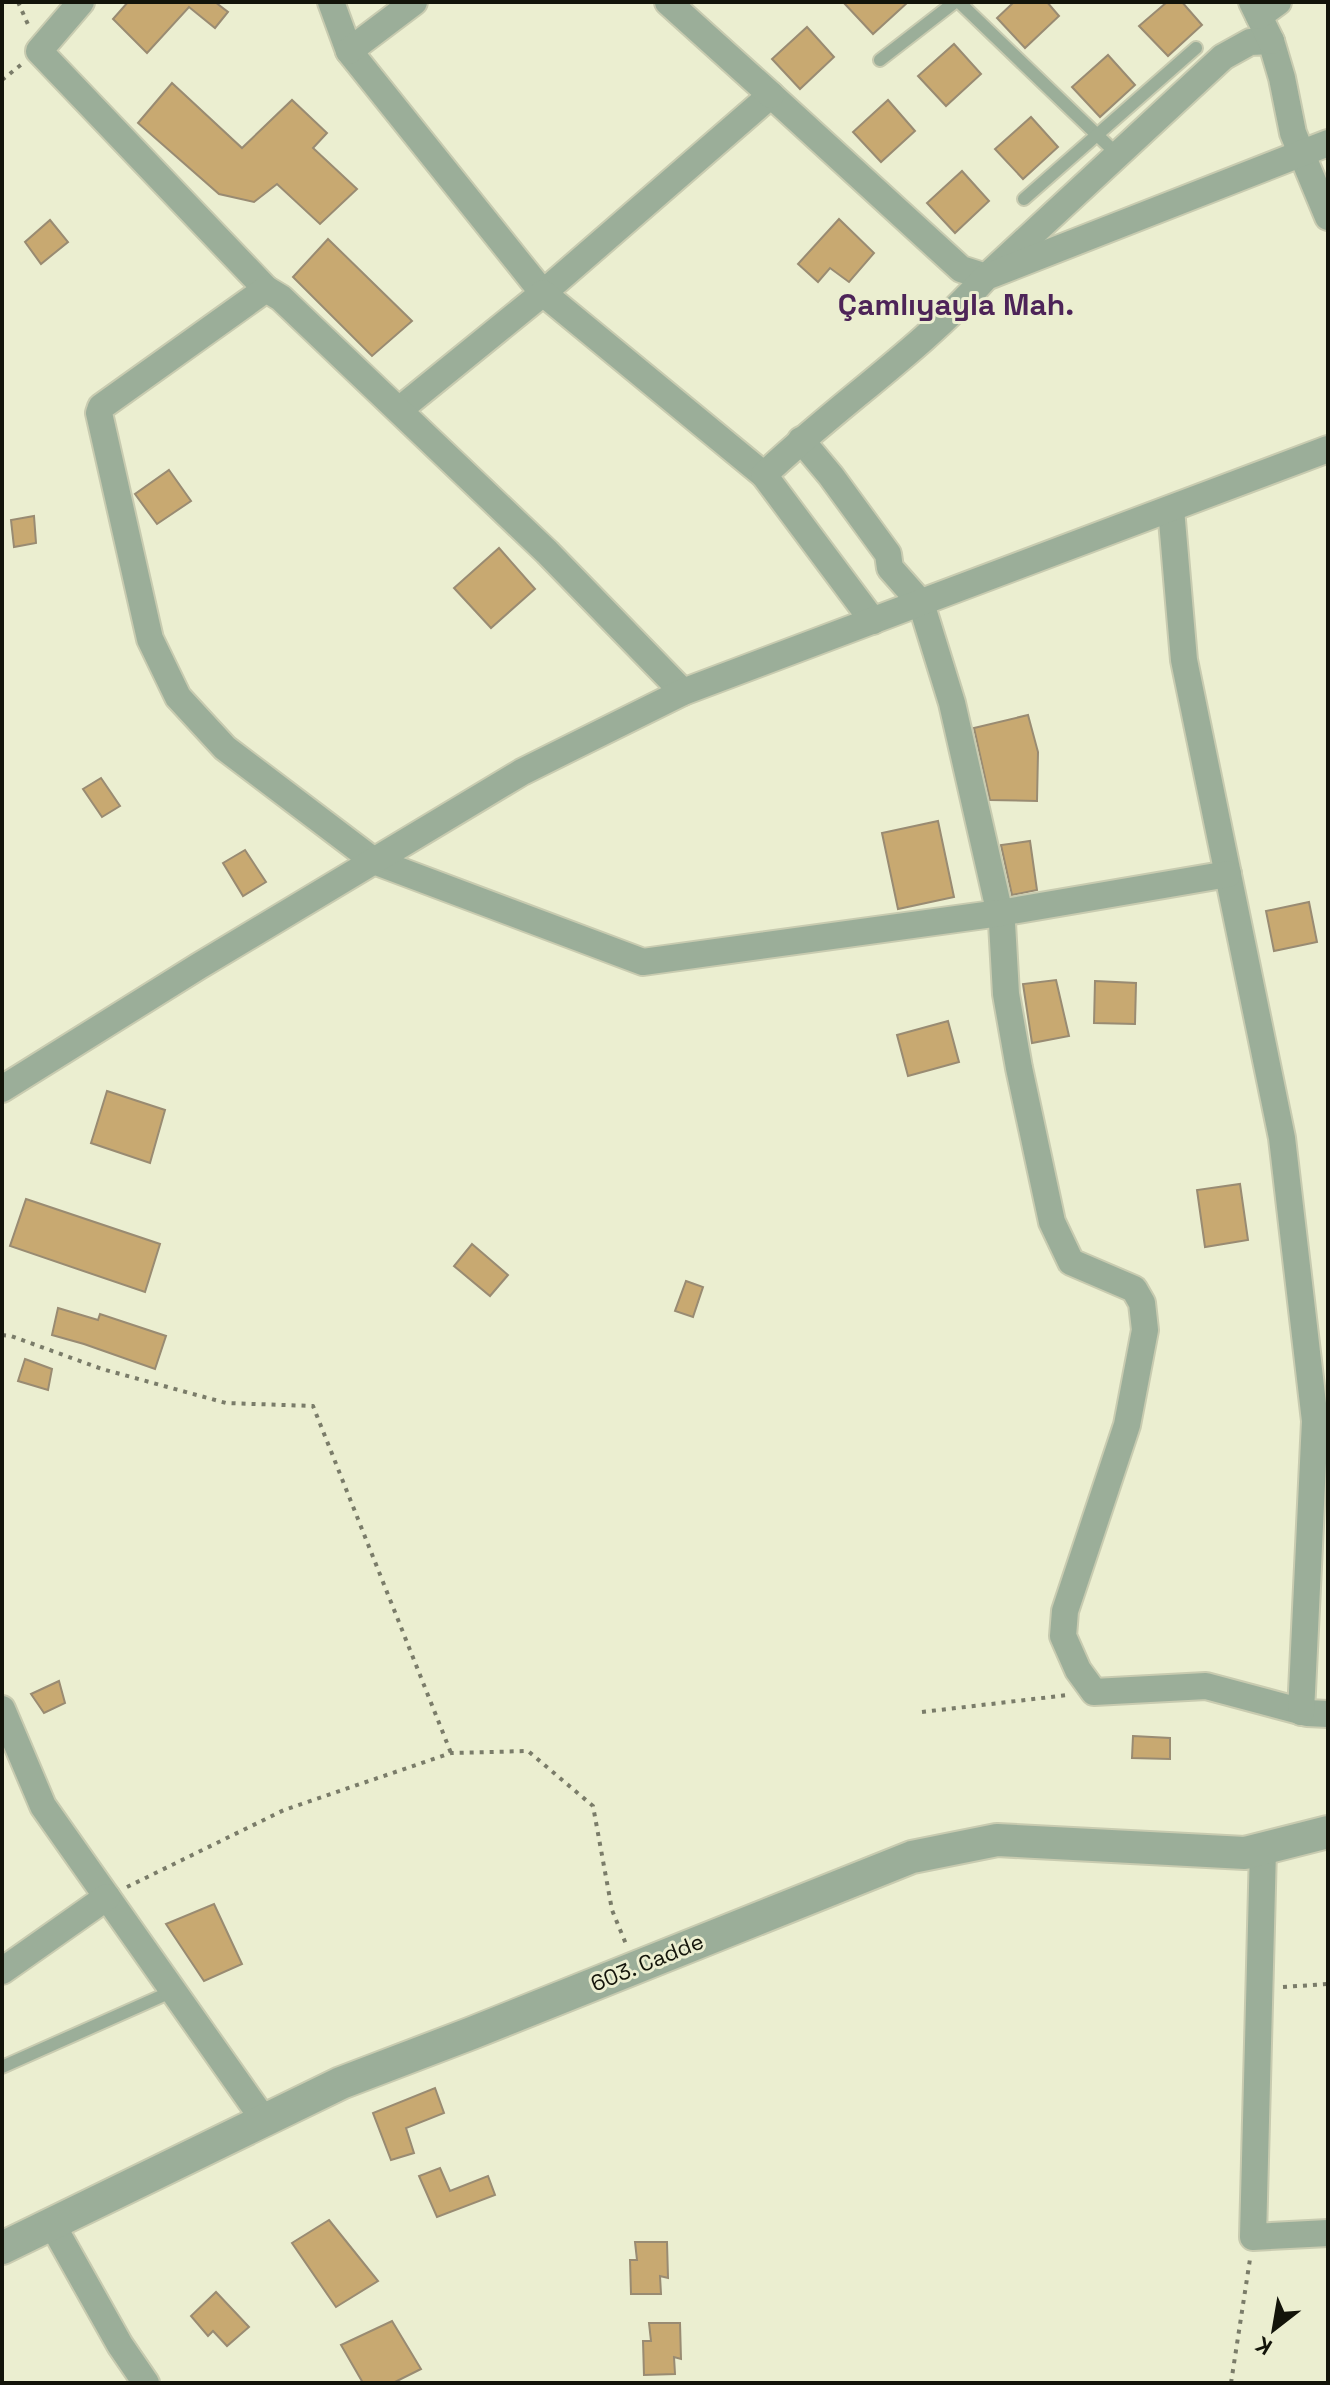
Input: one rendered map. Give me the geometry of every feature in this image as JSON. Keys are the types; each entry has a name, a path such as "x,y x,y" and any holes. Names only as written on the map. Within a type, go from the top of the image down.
{"street":[{"path":"81,2 39,51 266,289 281,298 547,552 683,692"},
{"path":"331,2 349,51 543,293 764,475 873,621"},
{"path":"349,51 414,2"},
{"path":"668,2 961,269 986,277 1328,143"},
{"path":"1263,7 1293,133 1328,217"},
{"path":"764,475 959,307 986,277 1223,57 1250,42 1271,41"},
{"path":"399,410 543,293 771,95"},
{"path":"266,289 101,407 99,413 150,639 178,697 225,748 374,861 643,962 1000,913 1228,874"},
{"path":"801,440 888,554 890,568 921,603 952,703 1000,913 1006,994 1052,1222 1071,1262 1134,1289 1142,1303 1145,1330 1127,1425 1065,1611 1063,1636 1078,1670 1094,1692 1206,1686 1301,1712 1328,1714"},
{"path":"2,1089 199,966 522,772 683,692 1328,449"},
{"path":"1171,509 1184,660 1282,1138 1315,1421 1301,1712"},
{"path":"2,1709 43,1806 264,2120"},
{"name":"603. Cadde","path":"2,2248 341,2083 912,1857 997,1840 1245,1853 1328,1832"},
{"path":"1263,1849 1253,2237 1328,2233"},
{"path":"2,1971 107,1897"},
{"path":"52,2224 120,2345 146,2383"}],"lane":[{"path":"880,60 957,2 1118,155"},
{"path":"1024,199 1196,48"},
{"path":"2,2067 173,1991"}],"path":[{"path":"2,1335 102,1369 226,1403 313,1406 451,1753"},
{"path":"922,1712 1094,1692"},
{"path":"107,1897 284,1810 451,1753 528,1751 593,1806 612,1910 635,1967"},
{"path":"1261,1989 1328,1984"},
{"path":"1231,2383 1253,2237"}],"building":[{"path":"128,2 215,2 228,12 215,28 189,7 147,53 113,19"},
{"path":"843,2 908,2 873,34"},
{"path":"1014,2 1047,2 1059,16 1025,48 997,18"},
{"path":"1167,2 1182,2 1202,25 1168,56 1139,26"},
{"path":"807,27 834,57 800,89 772,59"},
{"path":"954,44 981,74 946,106 918,76"},
{"path":"1108,55 1135,85 1100,117 1072,87"},
{"path":"172,83 242,148 292,100 327,133 313,148 357,189 320,224 277,184 254,202 219,194 138,123"},
{"path":"888,100 915,131 881,162 853,132"},
{"path":"1031,117 1058,147 1023,179 995,149"},
{"path":"962,171 989,201 955,233 927,203"},
{"path":"839,219 874,253 849,282 830,268 818,282 798,264"},
{"path":"50,220 68,242 41,264 25,242"},
{"path":"328,239 412,321 372,356 293,277"},
{"path":"169,470 191,501 157,524 135,494"},
{"path":"34,516 36,543 14,547 11,520"},
{"path":"499,548 535,589 491,628 454,588"},
{"path":"1028,715 1038,752 1037,801 990,800 974,728"},
{"path":"101,778 120,806 102,817 83,789"},
{"path":"938,821 954,897 898,909 882,833"},
{"path":"1030,841 1037,890 1012,895 1001,845"},
{"path":"245,850 266,882 243,896 223,863"},
{"path":"1309,902 1317,942 1274,951 1266,911"},
{"path":"1056,980 1069,1036 1032,1043 1023,984"},
{"path":"1095,981 1136,983 1135,1024 1094,1023"},
{"path":"948,1021 959,1062 908,1076 897,1035"},
{"path":"107,1091 165,1110 150,1163 91,1143"},
{"path":"1240,1184 1248,1240 1205,1247 1197,1190"},
{"path":"26,1199 160,1244 145,1292 10,1246"},
{"path":"472,1244 508,1275 490,1296 454,1266"},
{"path":"686,1281 703,1287 693,1317 675,1311"},
{"path":"58,1308 98,1320 100,1314 166,1336 155,1369 52,1335"},
{"path":"25,1359 52,1369 48,1390 18,1381"},
{"path":"59,1681 65,1703 44,1713 31,1694"},
{"path":"1133,1736 1170,1738 1170,1759 1132,1758"},
{"path":"214,1904 242,1964 204,1981 166,1924"},
{"path":"435,2088 444,2113 406,2128 414,2153 391,2160 373,2113"},
{"path":"440,2168 450,2191 488,2176 495,2195 437,2217 419,2176"},
{"path":"329,2220 378,2281 336,2307 292,2243"},
{"path":"635,2242 667,2242 668,2278 660,2276 661,2294 631,2294 630,2260 637,2260"},
{"path":"216,2292 249,2327 227,2346 213,2331 208,2336 191,2316"},
{"path":"392,2321 421,2369 393,2383 363,2383 341,2345"},
{"path":"649,2323 680,2323 681,2359 674,2357 675,2374 644,2375 643,2341 651,2341"}],"district":[{"name":"Çamlıyayla Mah.","path":"956,305"}]}
